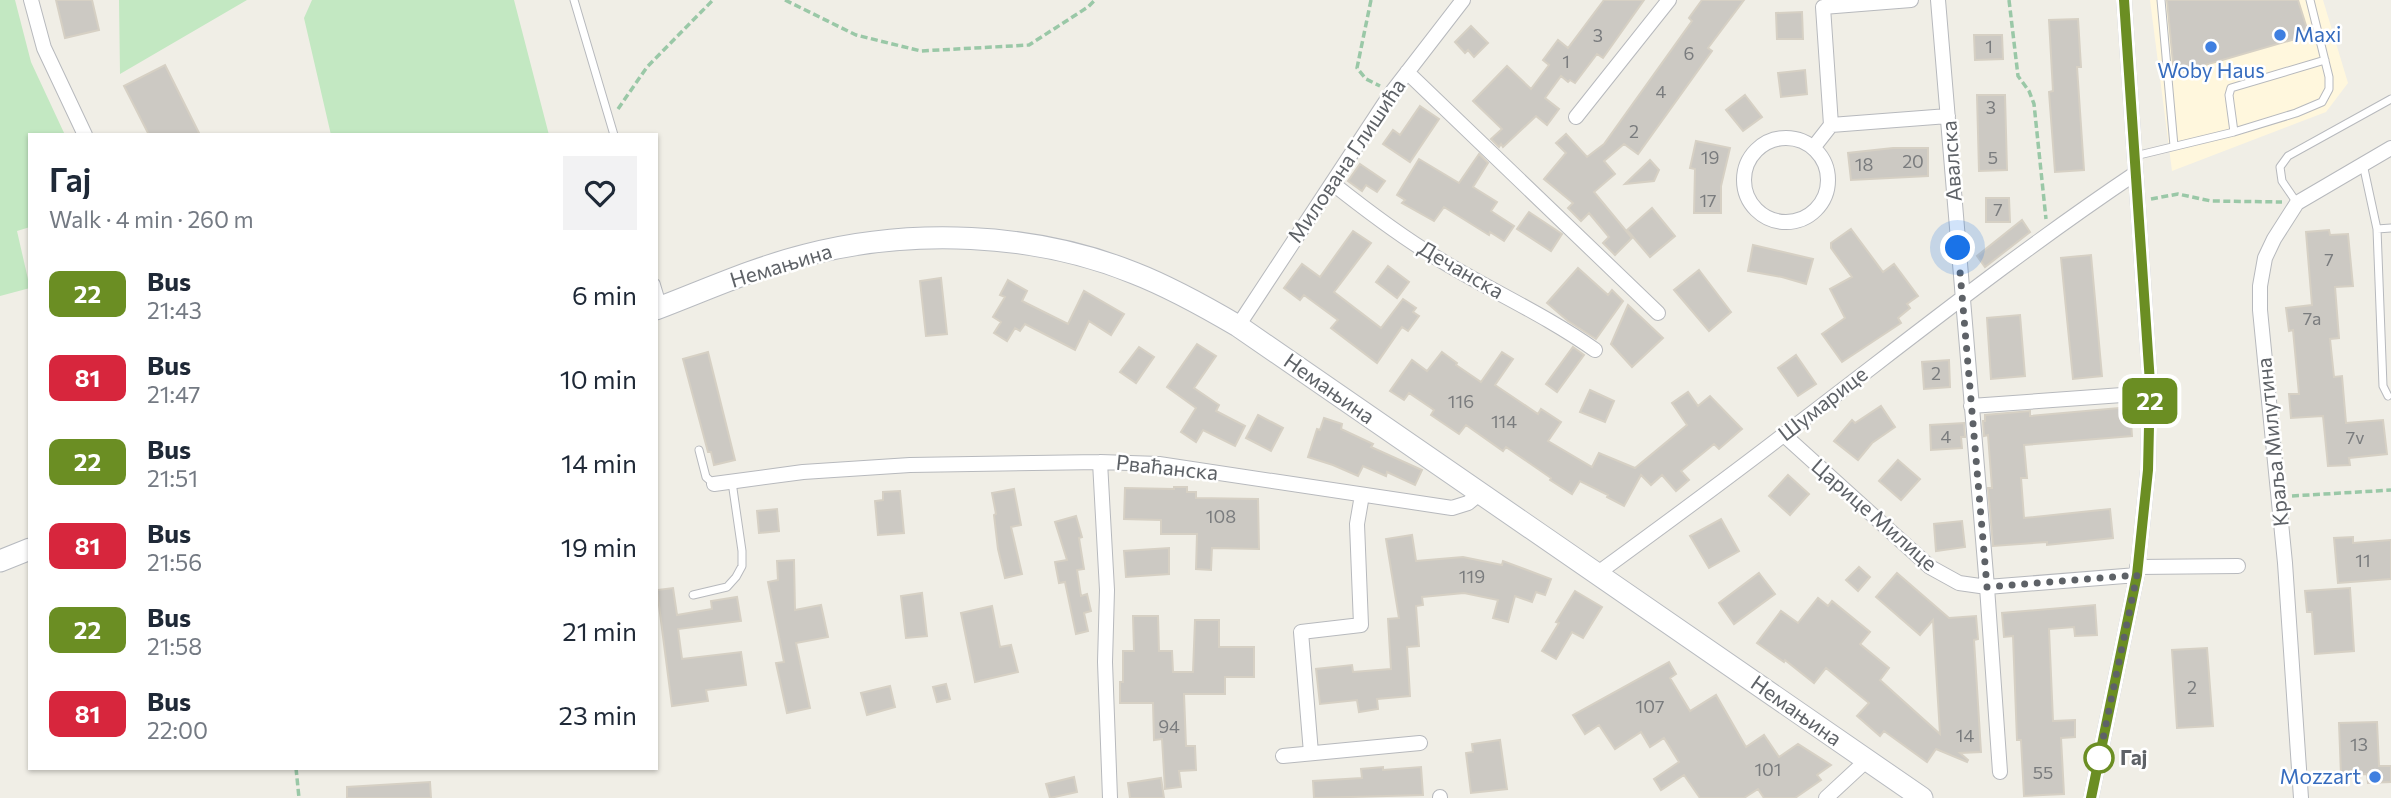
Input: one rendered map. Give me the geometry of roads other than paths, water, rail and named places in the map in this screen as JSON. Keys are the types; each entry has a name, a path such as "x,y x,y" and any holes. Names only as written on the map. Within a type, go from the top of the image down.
{"street":[{"path":"31,0 44,48 84,133"},
{"name":"Милована Глишића","path":"1238,326 1392,92 1463,0"},
{"path":"1576,117 1669,0"},
{"path":"1813,148 1831,125 1823,8 1911,0"},
{"name":"Авалска","path":"1938,0 2000,772"},
{"path":"2091,798 2137,571 2148,470 2150,393 2124,0"},
{"path":"1407,72 1658,313"},
{"path":"1831,125 1948,116"},
{"path":"1775,139 1802,140 1813,148 1822,158 1827,170 1825,196 1818,208 1796,221 1770,220 1758,213 1749,203 1744,190 1746,164 1753,153 1763,144 1775,139"},
{"name":"Краља Милутина","path":"2301,798 2285,563 2260,310 2260,286 2265,258 2297,203 2391,148"},
{"name":"Шумарице","path":"1598,573 1784,435 1962,296 2136,173"},
{"name":"Дечанска","path":"1332,183 1376,218 1437,258 1530,309 1595,350"},
{"name":"Немањина","path":"659,308 758,270 828,250 896,240 956,239 1036,246 1106,263 1176,291 1238,326 1922,798"},
{"path":"1971,406 2150,393"},
{"name":"Царице Милице","path":"1784,435 1930,567 1959,583 1987,587 2137,571 2238,566"},
{"path":"714,484 803,472 910,464 1100,462"},
{"name":"Рваћанска","path":"1110,798 1106,674 1107,590 1100,462 1159,464 1452,508 1468,503 1479,494"},
{"path":"1311,753 1301,632 1361,625 1357,524 1362,495"},
{"path":"0,561 28,550"},
{"path":"1283,756 1420,743"},
{"path":"1826,798 1867,760"}],"lane":[{"path":"574,0 613,133"},
{"path":"2161,0 2174,146"},
{"path":"2135,156 2234,132 2322,102 2329,89 2325,60 2310,0"},
{"path":"2234,132 2229,95 2231,88 2325,60"},
{"path":"2297,203 2282,181 2280,167 2288,156 2391,99"},
{"path":"2363,164 2377,229 2383,386 2388,396"},
{"path":"2377,229 2391,228"},
{"path":"699,450 706,477 714,484"},
{"path":"693,595 727,587 742,566 732,481"}],"place":[{"name":"Maxi","path":"2280,35"},
{"name":"Woby Haus","path":"2211,47"},
{"name":"Гај","path":"2099,758"},
{"name":"Mozzart","path":"2375,777"}]}
